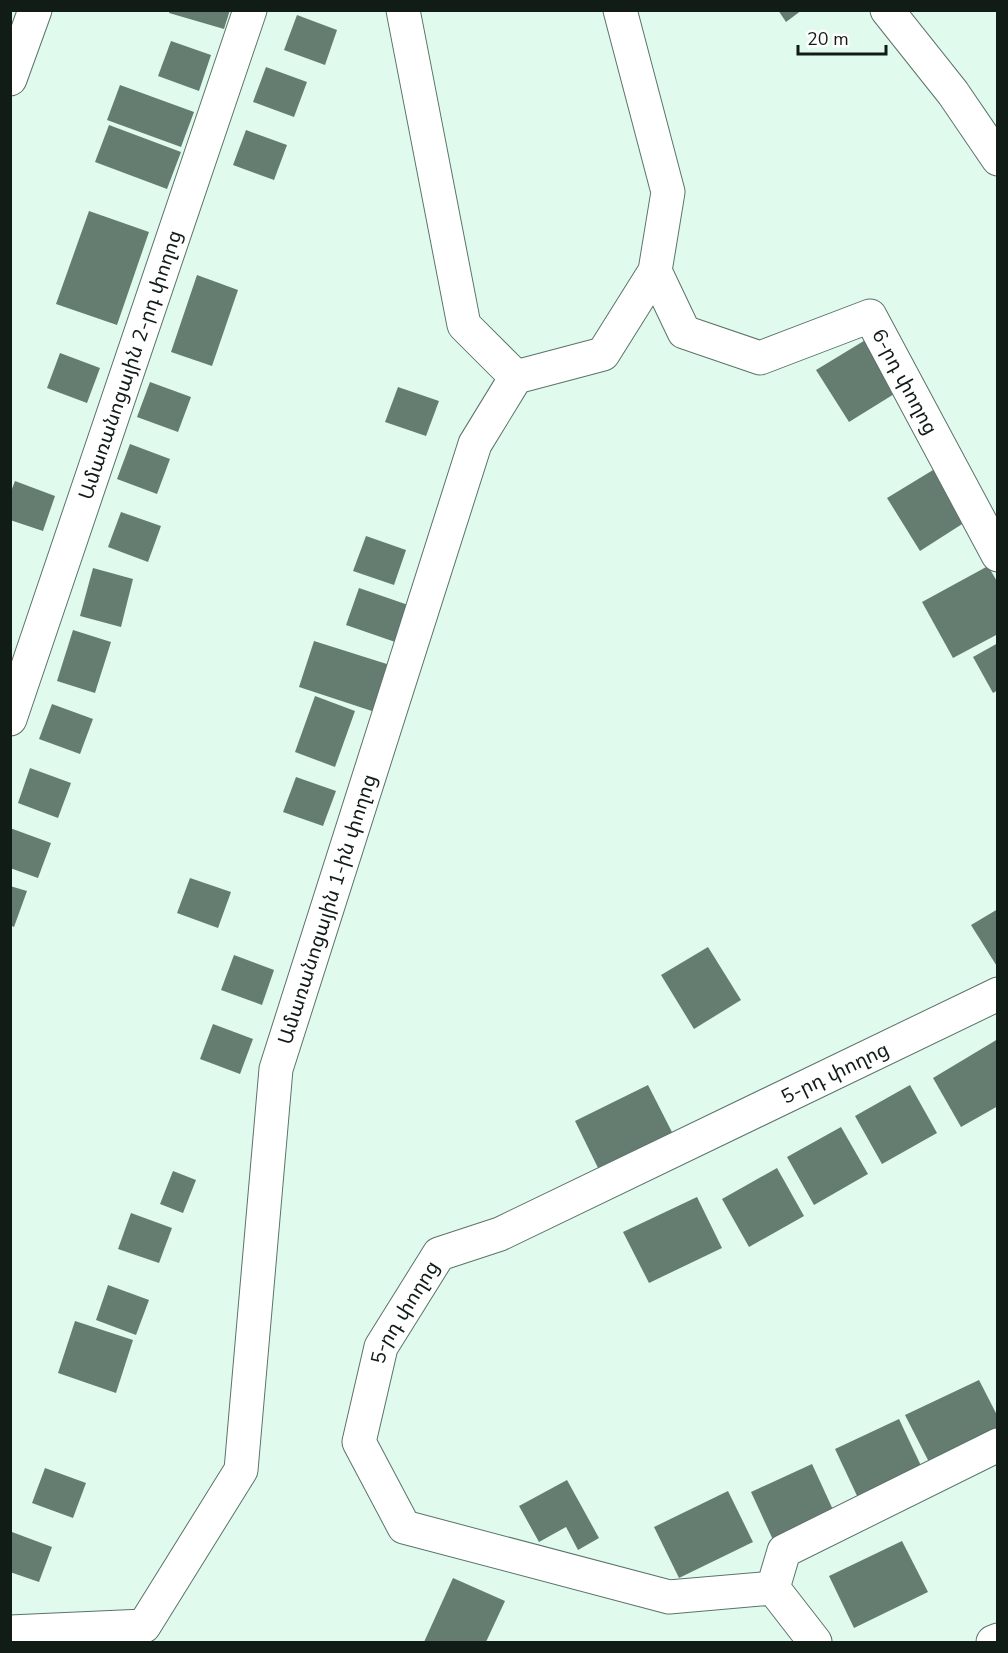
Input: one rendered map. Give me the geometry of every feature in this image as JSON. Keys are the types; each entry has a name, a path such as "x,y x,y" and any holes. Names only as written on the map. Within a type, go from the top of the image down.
{"street":[{"path":"10,79 35,10"},
{"name":"Ամառանոցային 2-րդ փողոց","path":"10,719 250,10"},
{"path":"403,10 464,325 516,377 603,354 655,271 668,192 620,10"},
{"path":"887,10 953,93 998,159"},
{"name":"6-րդ փողոց","path":"655,271 684,332 760,358 870,316 998,555"},
{"name":"Ամառանոցային 1-ին փողոց","path":"10,1632 144,1626 241,1470 276,1070 475,444 516,377"},
{"name":"5-րդ փողոց","path":"773,1588 669,1597 404,1527 359,1442 381,1347 439,1254 500,1234 998,994"},
{"path":"814,1642 773,1588 784,1551 998,1445"},
{"path":"993,1642 998,1640"}],"building":[{"path":"170,10 230,10 224,29 169,13"},
{"path":"778,10 802,10 786,22"},
{"path":"297,15 337,30 325,65 284,50"},
{"path":"171,41 211,55 199,91 158,76"},
{"path":"266,67 307,82 294,117 253,102"},
{"path":"120,85 194,112 181,147 107,120"},
{"path":"109,125 181,152 167,189 95,162"},
{"path":"246,130 287,145 274,180 233,165"},
{"path":"89,211 149,232 117,325 56,304"},
{"path":"197,275 238,290 212,366 171,352"},
{"path":"867,339 899,391 849,422 816,370"},
{"path":"60,353 100,368 87,403 47,388"},
{"path":"150,382 191,397 178,432 137,417"},
{"path":"398,387 439,401 426,436 385,422"},
{"path":"130,444 170,459 157,494 117,479"},
{"path":"938,467 970,519 920,551 887,498"},
{"path":"15,481 55,496 43,531 10,520 10,494"},
{"path":"121,512 161,526 148,562 108,547"},
{"path":"366,536 406,550 394,585 353,571"},
{"path":"988,566 998,583 998,634 953,658 922,602"},
{"path":"93,568 133,579 121,627 80,616"},
{"path":"359,588 414,607 401,644 346,625"},
{"path":"73,630 111,642 95,693 57,681"},
{"path":"314,641 390,665 375,712 299,687"},
{"path":"998,643 998,690 993,693 973,657"},
{"path":"315,696 355,711 335,767 295,752"},
{"path":"52,704 93,719 80,754 39,739"},
{"path":"30,768 71,783 58,818 18,803"},
{"path":"296,777 336,791 323,826 283,812"},
{"path":"10,828 51,843 38,878 10,868"},
{"path":"190,878 231,892 218,928 177,913"},
{"path":"10,886 27,891 14,927 10,925"},
{"path":"998,909 998,968 971,925"},
{"path":"708,947 741,1000 694,1029 661,975"},
{"path":"234,955 274,970 262,1005 221,990"},
{"path":"213,1024 253,1039 240,1074 200,1059"},
{"path":"998,1039 998,1106 961,1127 933,1078"},
{"path":"648,1085 674,1136 600,1172 575,1121"},
{"path":"910,1085 937,1133 882,1164 855,1116"},
{"path":"841,1127 868,1174 814,1205 787,1157"},
{"path":"777,1168 804,1216 749,1247 722,1199"},
{"path":"173,1171 196,1180 183,1213 160,1204"},
{"path":"697,1197 722,1248 649,1283 623,1232"},
{"path":"131,1213 172,1228 159,1263 118,1249"},
{"path":"108,1285 149,1300 136,1335 96,1320"},
{"path":"75,1321 133,1340 116,1393 58,1373"},
{"path":"979,1380 998,1417 998,1434 931,1466 905,1415"},
{"path":"899,1419 923,1470 859,1500 835,1449"},
{"path":"812,1464 835,1514 774,1542 751,1492"},
{"path":"45,1468 86,1483 73,1518 32,1503"},
{"path":"567,1480 599,1538 578,1550 566,1527 539,1542 519,1506"},
{"path":"728,1491 753,1542 679,1578 654,1527"},
{"path":"12,1532 52,1547 39,1582 10,1572"},
{"path":"902,1541 928,1592 854,1628 829,1576"},
{"path":"453,1578 505,1601 486,1642 424,1642"}]}
